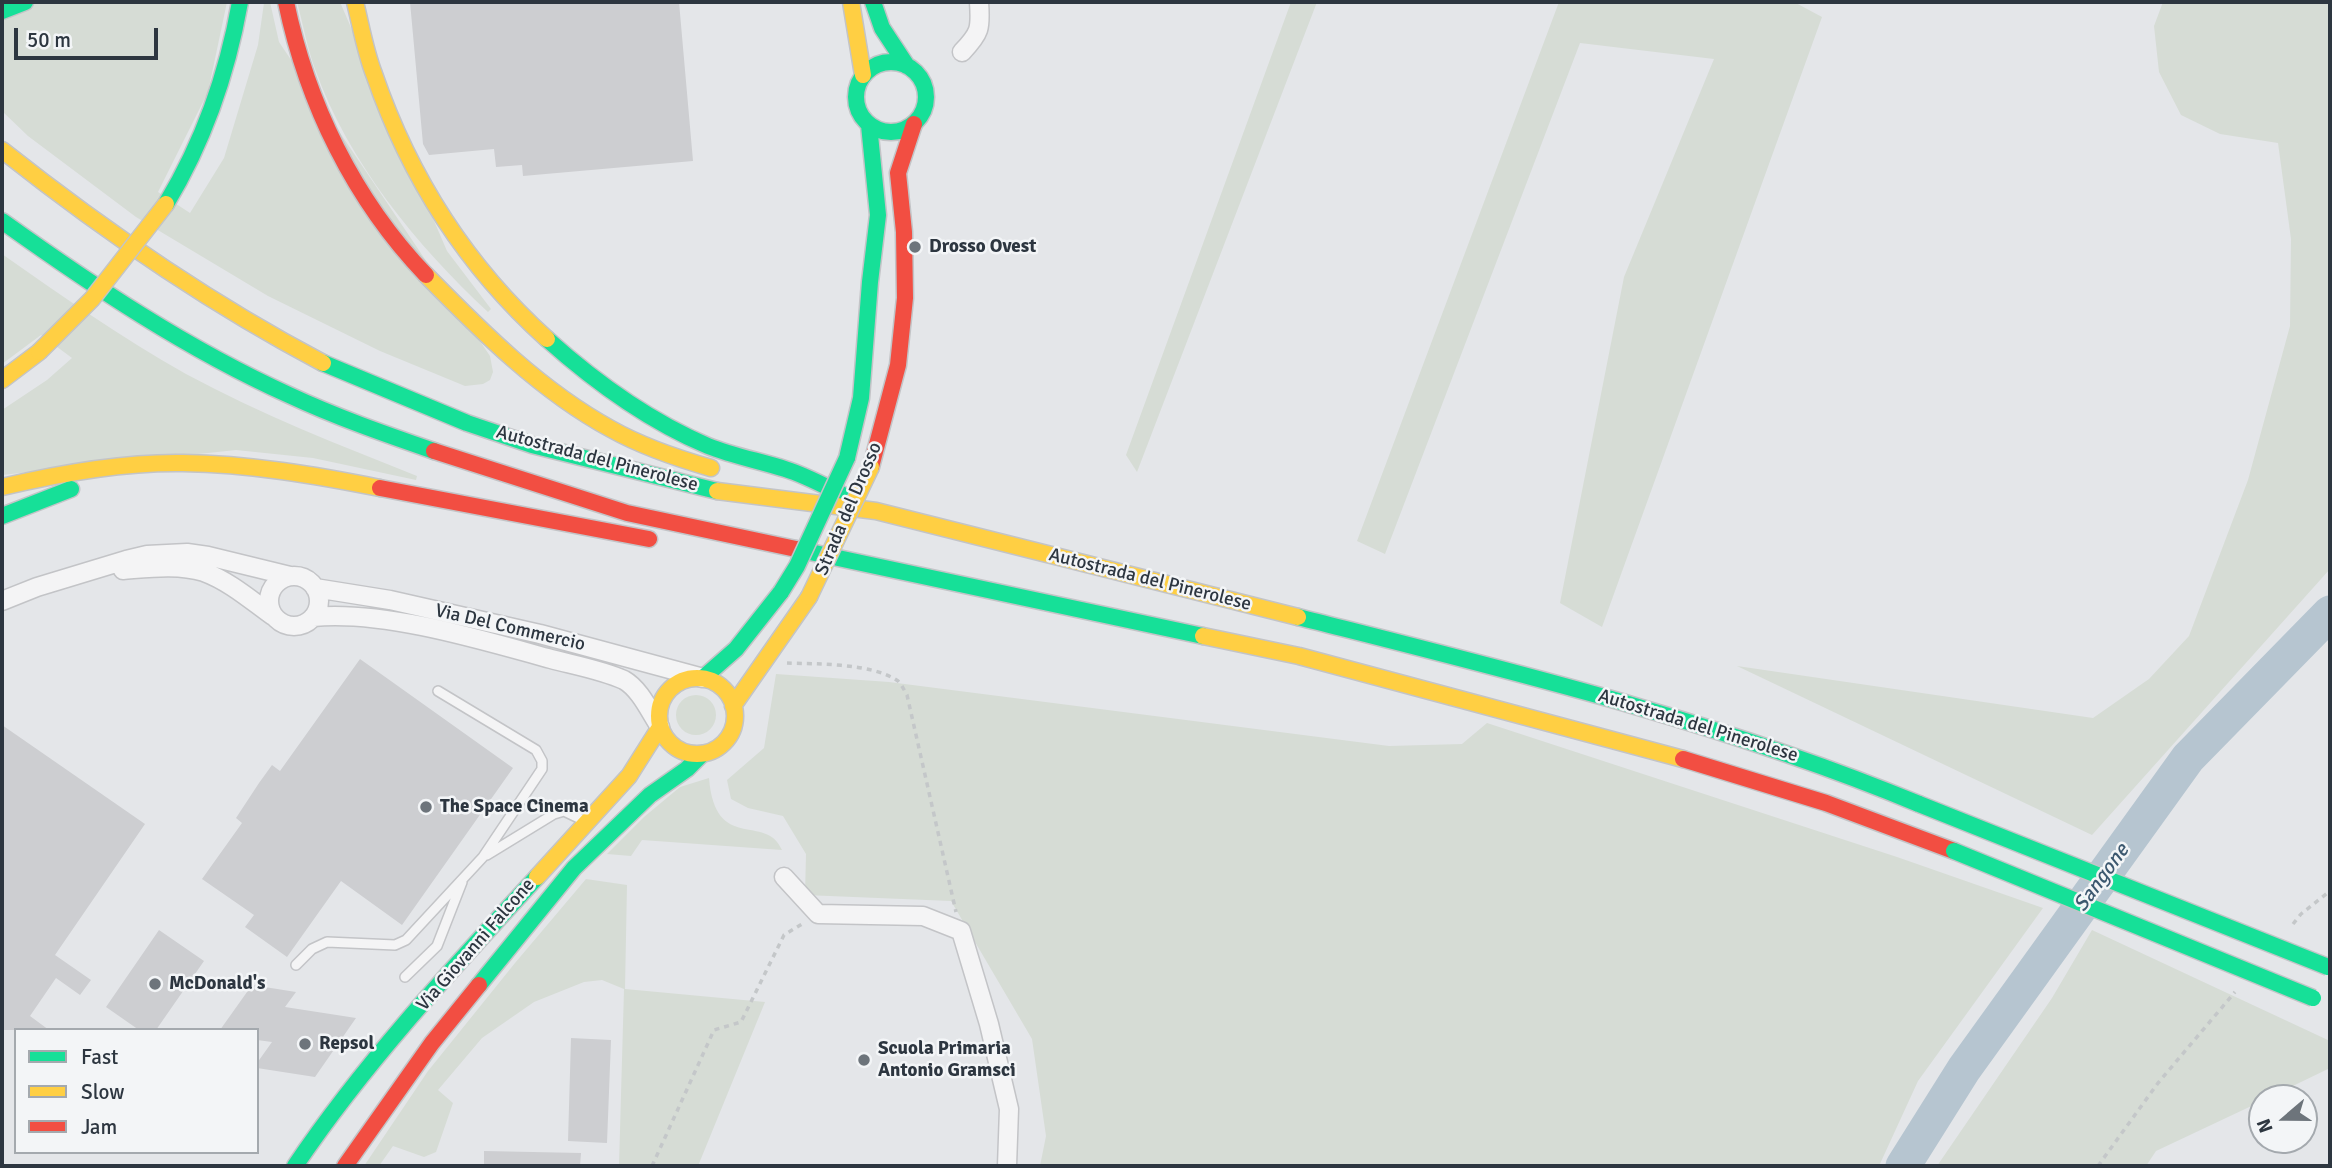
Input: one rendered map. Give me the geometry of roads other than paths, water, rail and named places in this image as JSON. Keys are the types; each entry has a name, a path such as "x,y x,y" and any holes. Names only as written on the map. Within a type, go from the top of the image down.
{"main road":[{"path":"2,11 25,2"},
{"path":"2,380 39,352 92,299 166,204 186,173 205,133 221,89 236,32 240,2"},
{"path":"286,2 297,54 318,111 349,171 389,231 413,261 488,335 589,417 640,445 728,473"},
{"path":"355,2 368,58 382,97 418,176 467,255 530,324 560,353 596,380 670,427 702,443 789,470 876,511"},
{"path":"851,2 863,75"},
{"path":"873,2 876,18 889,42 907,66"},
{"path":"897,62 907,66 916,72 925,90 924,109 914,124 906,129 888,132 869,125 857,107 858,85 863,75 879,64 897,62"},
{"name":"Strada del Drosso","path":"733,706 809,597 871,467 898,365 905,298 905,258 898,173 914,124"},
{"name":"Strada del Drosso","path":"703,678 727,661 747,639 781,592 797,566 847,458 861,398 878,215 869,125"},
{"name":"Autostrada del Pinerolese","path":"2,150 69,203 209,298 270,335 394,394 532,445 732,494 876,511 1570,686 1837,770 2329,967"},
{"name":"Autostrada del Pinerolese","path":"2,221 66,267 182,340 274,388 374,429 544,490 627,513 1299,656 1608,738 1826,803 1954,852 2330,1006"},
{"path":"2,487 118,467 181,463 218,465 322,477 659,541"},
{"path":"2,516 86,485 218,465"},
{"path":"755,480 876,511"},
{"path":"762,558 984,590"},
{"name":"Via Giovanni Falcone","path":"295,1166 327,1118 449,973 629,776 660,727 659,712 670,689 691,678 703,678"},
{"path":"703,678 722,688 733,706"},
{"name":"Via Giovanni Falcone","path":"345,1166 432,1043 574,868 650,795 687,769 702,754 718,748 734,725 733,706"},
{"path":"660,727 663,735 676,748 702,754"}],"street":[{"path":"962,52 975,39 981,22 979,2"},
{"path":"2,601 67,578 126,560 148,555 187,553 219,558 307,580 315,588 318,606 307,623 292,626 281,622 231,587 203,572 167,567 67,578"},
{"path":"273,616 269,608 270,592 275,584 290,576"},
{"name":"Via Del Commercio","path":"315,588 390,600 540,634 703,678"},
{"name":"Via Del Commercio","path":"313,617 352,615 430,629 535,654 625,681 642,698 660,727"},
{"path":"783,877 818,914 923,916 961,931 989,1024 1009,1109 1007,1166"}],"lane":[{"path":"296,965 312,948 327,942 395,944 405,940 483,857 542,769 542,761 536,750 438,691"},
{"path":"483,857 554,814 564,811 586,821"},
{"path":"405,976 437,946 464,877"}],"waterway":[{"name":"Sangone","path":"1903,1166 1964,1069 2188,758 2330,613"}],"place":[{"name":"Drosso Ovest","path":"915,247"},
{"name":"The Space Cinema","path":"426,807"},
{"name":"McDonald's","path":"155,984"},
{"name":"Repsol","path":"305,1044"},
{"name":"Scuola Primaria Antonio Gramsci","path":"864,1060"}]}
